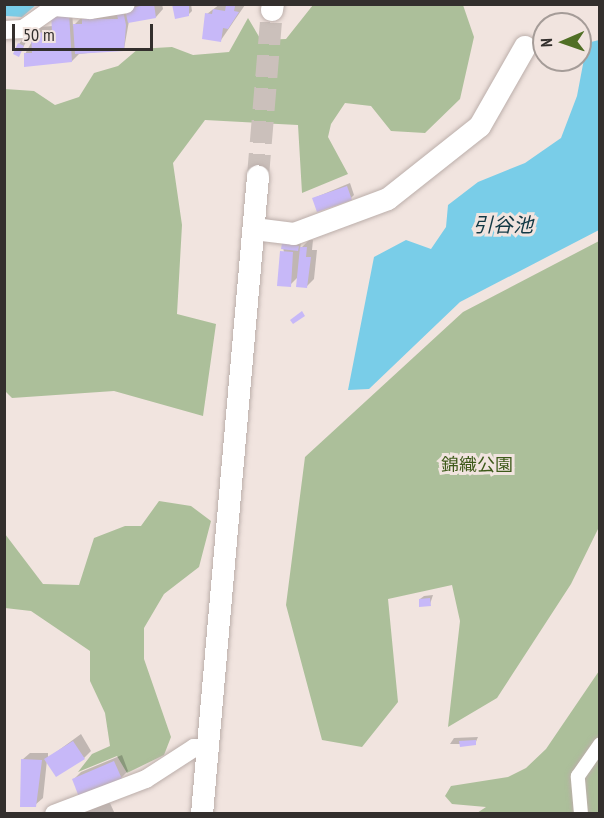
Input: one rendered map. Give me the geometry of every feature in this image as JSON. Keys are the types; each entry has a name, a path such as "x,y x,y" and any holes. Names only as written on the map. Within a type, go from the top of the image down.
{"street":[{"path":"4,30 23,29 54,7 90,10 126,4"},
{"path":"254,229 294,234 388,200 480,126 525,47"},
{"path":"202,813 258,176"},
{"path":"581,813 578,776 600,744"},
{"path":"54,813 146,779 194,748 208,749"}],"green space":[{"path":"313,5 463,5 474,37 460,99 425,133 391,131 371,106 345,103 331,124 328,137 348,174 302,193 298,125 205,120 173,163 182,225 177,314 216,324 203,416 114,391 12,398 4,390 5,89 34,91 55,105 79,97 94,73 118,66 138,49 172,47 193,55 229,52 248,18 261,40 286,39"},
{"name":"錦織公園","path":"599,241 599,527 571,584 497,698 448,727 460,621 452,585 388,599 398,702 362,747 322,740 286,605 305,457 463,312"},
{"path":"159,501 191,506 211,521 199,567 164,594 144,628 144,659 171,737 164,755 127,773 117,756 78,772 92,754 110,746 105,713 90,681 90,651 31,611 5,608 5,534 43,584 79,585 94,538 125,526 141,526"},
{"path":"599,671 599,813 477,813 486,807 452,804 445,796 451,786 508,777 526,768 546,749"}],"water":[{"path":"4,5 36,5 22,17 5,16"},
{"name":"引谷池","path":"599,40 599,230 460,302 369,389 348,390 374,257 406,240 431,249 446,227 448,205 478,182 525,163 561,138 577,96 582,72 592,72 592,42"}],"building":[{"path":"154,4 156,18 128,23 125,9"},
{"path":"172,4 189,4 189,16 175,19"},
{"path":"226,5 235,6 234,11 239,12 228,29 223,28 221,42 202,39 205,13 212,14 213,9 225,11"},
{"path":"122,6 126,25 124,51 75,54 73,24 82,24 82,19 118,19 115,8"},
{"path":"69,13 72,62 24,67 24,53 32,53 31,33 52,32 51,14"},
{"path":"18,43 24,46 19,57 13,54"},
{"path":"347,186 352,200 317,212 312,198"},
{"path":"282,243 299,246 298,251 281,249"},
{"path":"300,247 307,247 306,257 311,257 307,288 296,287"},
{"path":"280,251 293,252 291,287 277,286"},
{"path":"302,311 305,316 293,324 290,320"},
{"path":"430,598 431,606 419,607 419,599"},
{"path":"476,740 476,745 460,747 459,741"},
{"path":"73,741 85,759 56,777 44,759"},
{"path":"21,759 42,760 36,807 20,807"},
{"path":"114,761 122,779 79,797 72,779"}],"tunnel":[{"path":"258,176 272,10"}]}
